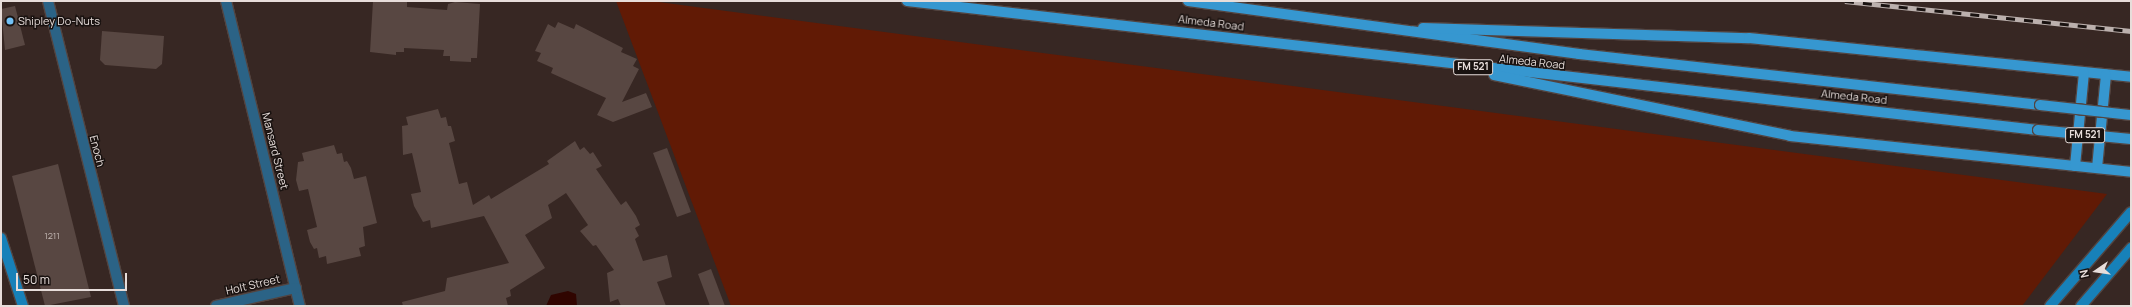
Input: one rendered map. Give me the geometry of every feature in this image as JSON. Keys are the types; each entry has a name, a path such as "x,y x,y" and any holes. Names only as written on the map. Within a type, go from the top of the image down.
{"main road":[{"name":"Almeda Road","path":"907,1 1441,64 2131,139"},
{"name":"Almeda Road","path":"1188,1 1614,58 2131,115"},
{"path":"1385,27 1749,38 2131,77"},
{"path":"1441,64 1748,129 2131,172"},
{"path":"2075,166 2084,72"},
{"path":"2097,168 2106,74"},
{"path":"2050,306 2131,212"},
{"path":"1,238 23,306"},
{"path":"2081,306 2131,248"}],"street":[{"name":"Enoch","path":"48,1 124,306"},
{"name":"Mansard Street","path":"226,1 300,306"},
{"name":"Holt Street","path":"216,306 296,288"}],"shaded area":[{"path":"616,1 651,1 2107,194 2022,306 731,306"},
{"path":"568,291 576,294 577,306 546,306 551,295"}],"building":[{"path":"373,1 400,1 407,2 407,7 447,10 448,4 455,2 480,4 477,58 471,58 471,62 450,61 450,56 443,56 444,50 404,48 404,52 396,52 396,55 370,52"},
{"name":"Shipley Do-Nuts","path":"15,6 25,45 5,50 1,9"},
{"path":"558,22 574,29 576,24 623,48 621,52 637,59 633,66 639,69 622,102 646,93 652,107 613,122 597,115 606,98 551,73 553,68 537,61 541,53 535,51 548,24 555,28"},
{"path":"102,31 164,36 162,64 156,69 105,65 100,60"},
{"path":"438,109 441,118 446,117 448,126 451,126 455,141 449,143 459,184 467,182 473,205 489,195 491,199 549,164 547,161 575,141 580,150 584,147 590,154 593,152 602,166 596,169 621,205 626,201 636,216 640,225 635,228 639,236 635,239 643,261 667,255 672,277 657,282 666,306 621,306 618,299 610,302 607,273 614,270 596,245 593,246 580,231 588,225 566,193 548,205 552,218 525,235 545,268 510,290 511,296 506,298 508,306 403,306 402,302 445,291 447,278 509,263 484,216 431,228 430,220 423,222 414,206 411,194 421,192 412,153 403,155 402,126 408,125 406,117"},
{"path":"334,145 337,154 342,153 344,162 347,161 354,179 366,176 377,223 363,227 365,246 359,248 361,256 327,264 326,256 319,258 317,248 314,249 310,242 307,230 317,227 308,189 299,191 296,180 298,162 304,161 302,153"},
{"path":"667,148 691,212 677,217 653,153"},
{"path":"58,164 91,297 45,306 12,176"},
{"path":"711,269 725,306 710,306 698,274"}],"railway":[{"path":"1845,1 2131,31"}],"place":[{"name":"Shipley Do-Nuts","path":"10,21"}]}
